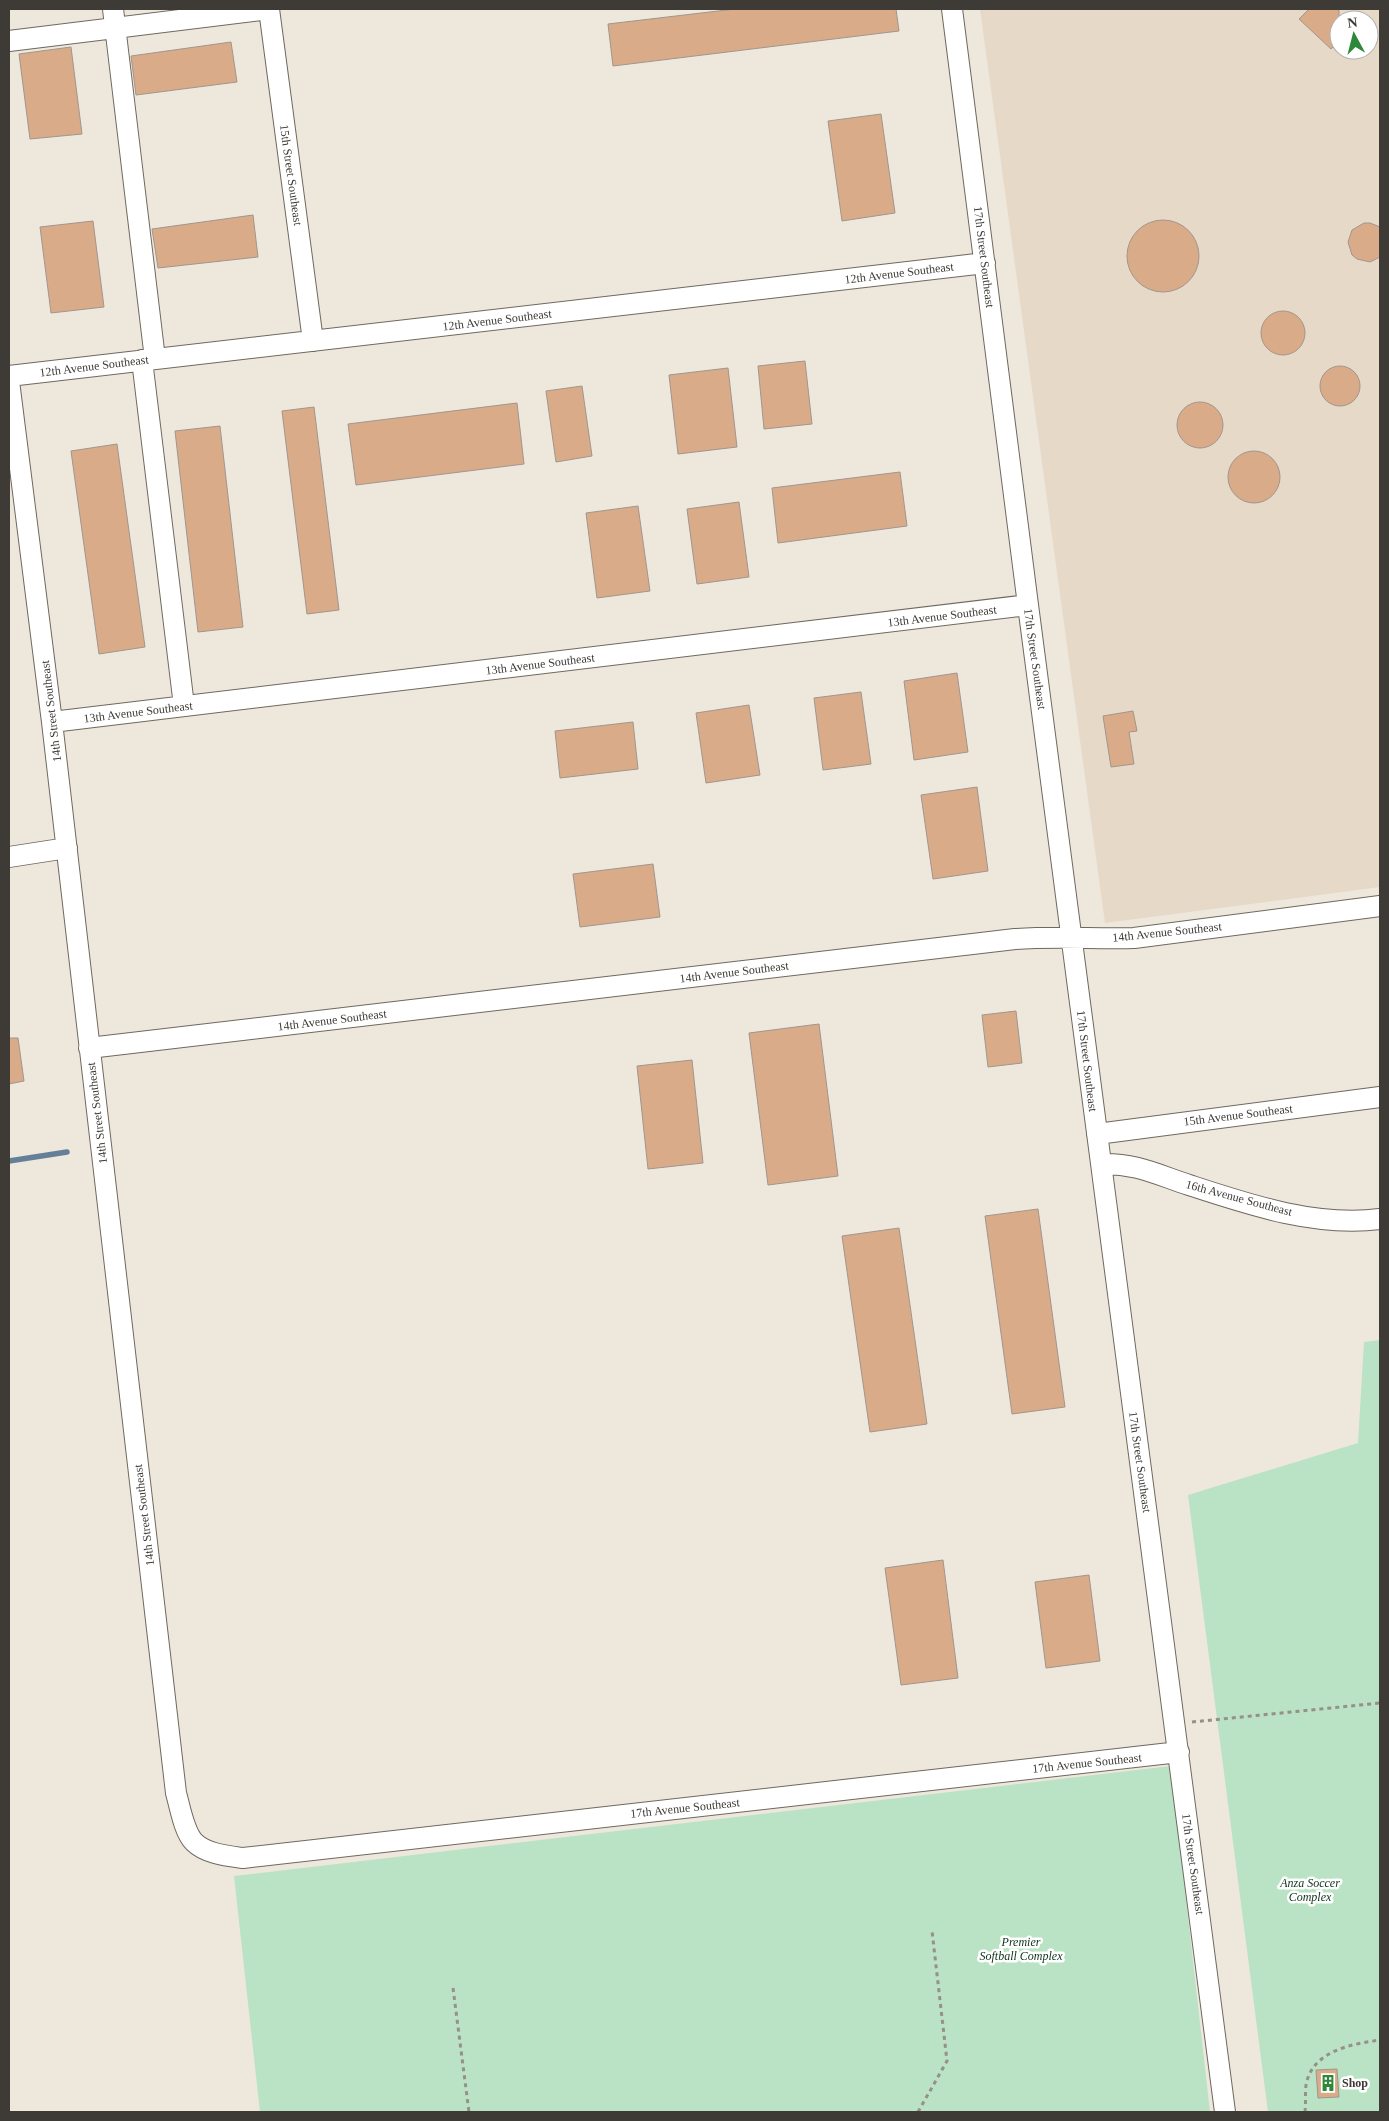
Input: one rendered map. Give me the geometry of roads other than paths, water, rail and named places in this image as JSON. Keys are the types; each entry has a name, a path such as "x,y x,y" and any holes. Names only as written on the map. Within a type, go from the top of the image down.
{"street":[{"path":"9,41 114,18 269,9"},
{"name":"15th Street Southeast","path":"269,9 313,341"},
{"name":"17th Street Southeast","path":"952,9 1225,2112"},
{"path":"114,18 184,706"},
{"name":"12th Avenue Southeast","path":"9,376 985,264"},
{"name":"14th Street Southeast","path":"9,381 67,848 176,1793 185,1825 194,1842"},
{"name":"13th Avenue Southeast","path":"52,722 1028,605"},
{"path":"9,856 67,848"},
{"name":"14th Avenue Southeast","path":"89,1048 1005,940 1072,936 1134,938 1380,906"},
{"name":"15th Avenue Southeast","path":"1097,1134 1380,1097"},
{"name":"16th Avenue Southeast","path":"1101,1164 1144,1168 1220,1195 1270,1209 1345,1221 1380,1219"},
{"name":"17th Avenue Southeast","path":"194,1842 215,1853 243,1858 1178,1752"}],"waterway":[{"path":"9,1161 67,1152"}],"place":[{"name":"Shop","path":"1328,2083"}],"park label":[{"name":"Anza Soccer Complex","path":"1310,1890"},
{"name":"Premier Softball Complex","path":"1021,1949"}]}
